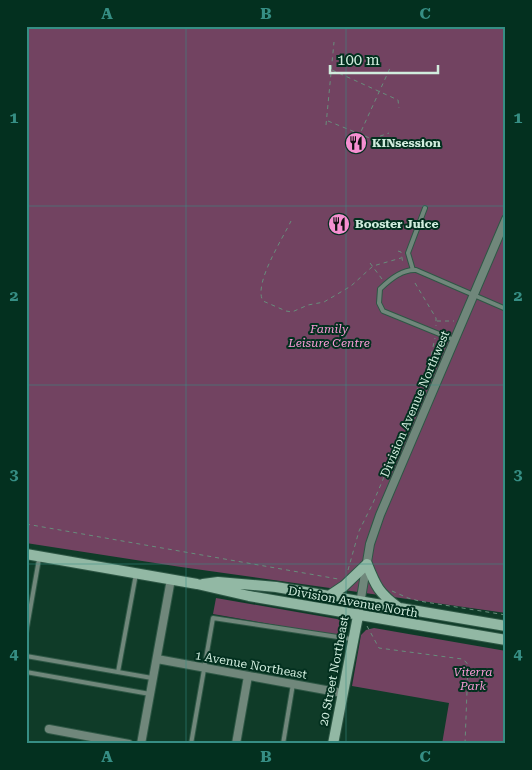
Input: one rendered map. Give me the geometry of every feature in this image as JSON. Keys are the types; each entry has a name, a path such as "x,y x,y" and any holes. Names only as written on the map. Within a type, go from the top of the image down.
{"main road":[{"name":"Division Avenue North","path":"26,554 197,584 249,596 358,616 506,640"},
{"path":"329,596 344,586 367,564 380,592 402,610"},
{"name":"Division Avenue North","path":"197,584 218,582 255,585 506,626"},
{"name":"20 Street Northeast","path":"333,744 358,616"}],"street":[{"name":"Division Avenue Northwest","path":"360,603 370,544 380,515 506,219"},
{"path":"142,744 171,580"},
{"name":"20 Street Northeast","path":"358,616 360,603"},
{"name":"1 Avenue Northeast","path":"157,659 342,693"},
{"path":"236,744 248,676"},
{"path":"49,728 129,744"}],"lane":[{"path":"413,270 408,250 425,208"},
{"path":"455,341 383,310 378,298 380,289 397,276 413,270 506,309"},
{"path":"26,633 40,556"},
{"path":"118,672 136,573"},
{"path":"191,744 213,618 353,640"},
{"path":"26,656 153,679"},
{"path":"26,672 150,694"},
{"path":"283,744 294,684"}],"path":[{"path":"326,125 334,42"},
{"path":"358,138 390,66"},
{"path":"331,70 398,100 399,108"},
{"path":"327,120 372,139 389,133"},
{"path":"291,221 266,272 261,287 263,302 286,311 292,312 308,305 324,302 351,286 372,266 401,258"},
{"path":"398,251 401,252 403,264"},
{"path":"370,263 386,283"},
{"path":"414,283 437,320 435,327"},
{"path":"437,320 454,321"},
{"path":"346,575 359,531 373,503 416,401 416,392 429,365 435,338"},
{"path":"26,524 339,579 340,581"},
{"path":"389,589 419,601 506,615"},
{"path":"367,626 379,648 462,659 466,662 468,665 465,744"}],"green space":[{"name":"Family Leisure Centre","path":"26,26 506,26 506,613 26,543"},
{"path":"216,598 337,619 340,620 345,629 344,637 213,614"},
{"name":"Viterra Park","path":"374,628 506,651 506,744 442,744 449,703 352,686 361,635 366,630"}],"place":[{"name":"KINsession","path":"356,143"},
{"name":"Booster Juice","path":"339,224"}]}
